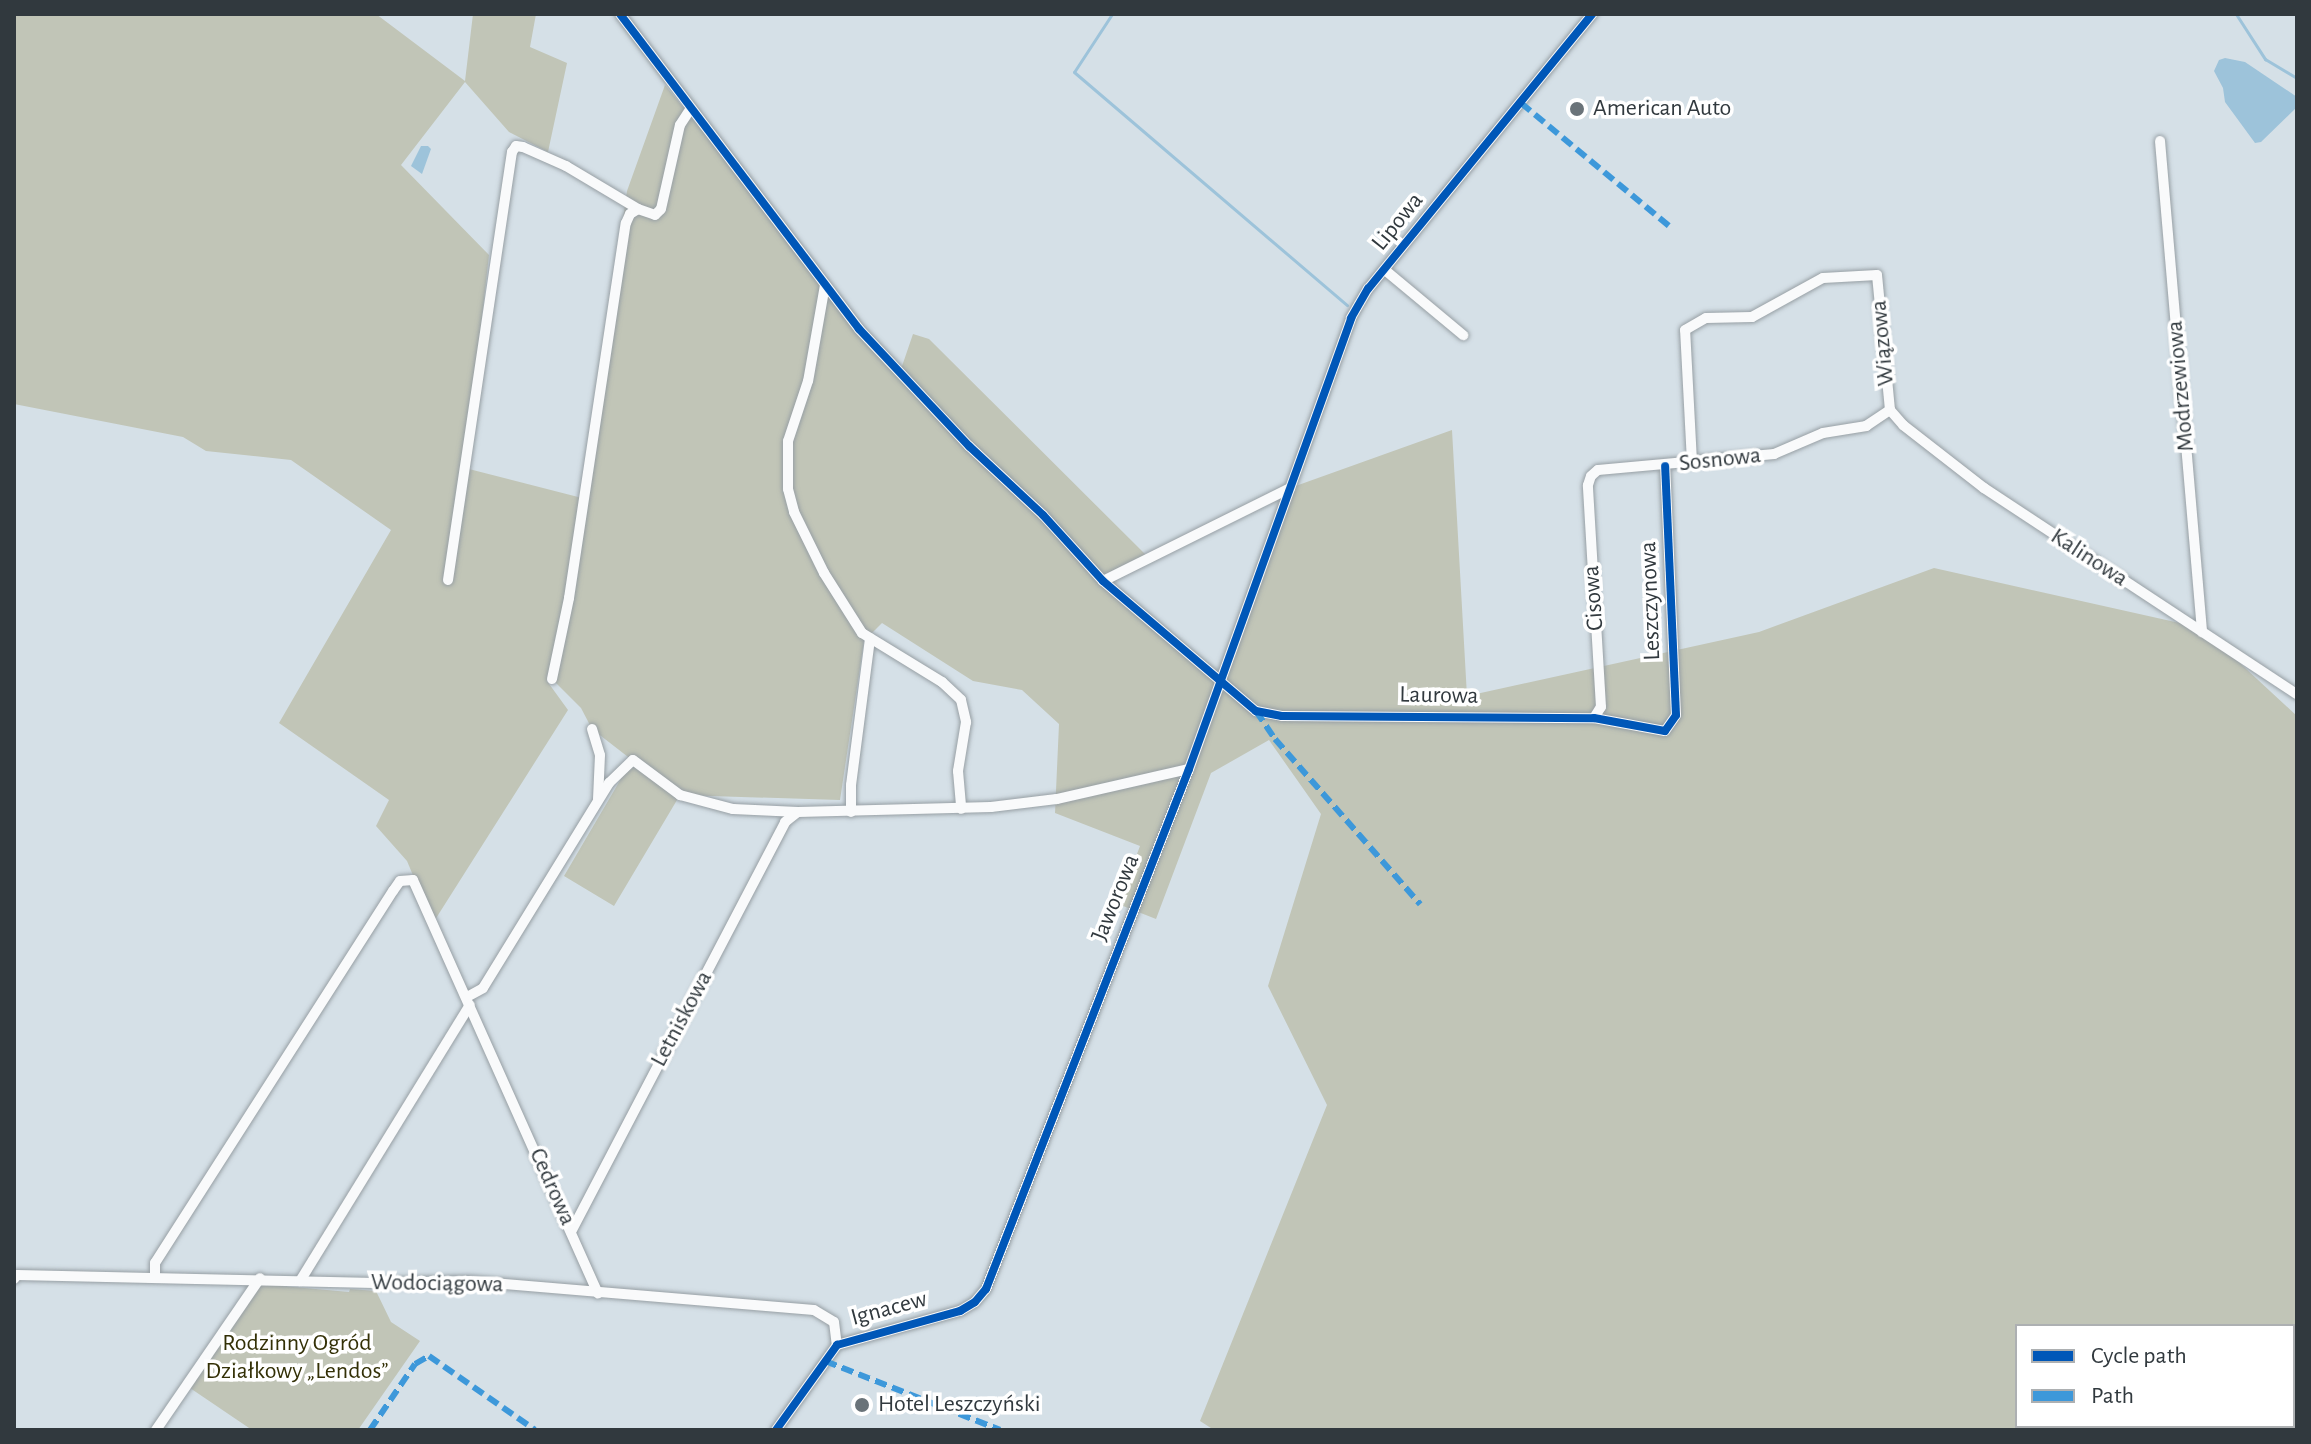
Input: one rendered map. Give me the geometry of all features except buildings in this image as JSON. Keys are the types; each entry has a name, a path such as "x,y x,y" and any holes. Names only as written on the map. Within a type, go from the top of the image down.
{"street":[{"name":"Laurowa","path":"620,14 825,285 899,373 969,446 1043,515 1103,581 1256,711 1282,716 1594,718 1665,731"},
{"name":"Lipowa","path":"1290,488 1351,318 1385,270 1592,14"},
{"path":"448,580 512,152 516,146 523,147 566,166 638,209 655,215 665,202 680,125 691,108"},
{"name":"Modrzewiowa","path":"2160,141 2202,632"},
{"path":"552,679 569,598 626,223 630,214 638,209"},
{"path":"1385,270 1463,335"},
{"name":"Wiązowa","path":"1692,462 1685,330 1706,318 1752,317 1823,278 1877,275 1890,410"},
{"path":"825,285 808,381 788,441 788,489 794,512 824,573 862,633 942,682 961,700 966,722 958,771 961,809"},
{"name":"Kalinowa","path":"1890,410 1903,425 1984,488 2297,694"},
{"name":"Sosnowa","path":"1591,476 1598,470 1774,454 1823,433 1866,426 1890,410"},
{"name":"Leszczynowa","path":"1665,466 1676,715 1665,731"},
{"name":"Cisowa","path":"1591,476 1588,485 1601,707 1594,718"},
{"path":"1103,581 1290,488"},
{"name":"Jaworowa","path":"960,1311 975,1302 986,1289 1189,769 1290,488"},
{"path":"851,812 851,785 870,638"},
{"path":"592,729 601,763 597,805"},
{"path":"300,1281 469,1001 495,970 621,767 633,760 680,795 733,809 798,812 961,809 1057,799 1189,769"},
{"name":"Letniskowa","path":"572,1230 785,822 798,812"},
{"name":"Cedrowa","path":"155,1277 155,1263 400,881 413,880 598,1293"},
{"name":"Wodociągowa","path":"14,1279 17,1275 469,1281 814,1310 834,1322 837,1345"},
{"path":"156,1430 260,1278"},
{"name":"Ignacew","path":"776,1430 837,1345 960,1311"}],"green space":[{"path":"14,14 376,14 465,81 473,14 536,14 530,47 567,63 548,152 509,132 465,82 401,165 489,255 465,468 582,498 627,191 665,85 900,372 913,334 929,339 1150,559 1104,581 1221,684 1290,488 1452,430 1467,696 1759,632 1934,568 2202,628 2297,716 2297,1430 1214,1430 1200,1421 1327,1105 1268,986 1321,814 1269,740 1211,773 1156,919 1118,904 1140,846 1055,813 1059,724 1022,690 973,681 882,623 864,641 840,800 680,795 614,906 564,876 632,760 592,729 581,708 552,679 563,620 547,681 568,710 433,923 407,861 376,826 389,800 279,723 391,530 291,460 206,451 183,437 14,404"},
{"name":"Rodzinny Ogród Działkowy „Lendos”","path":"260,1284 349,1292 350,1289 376,1291 391,1322 420,1341 358,1430 252,1430 190,1388"}],"water":[{"path":"2225,58 2245,62 2297,97 2297,107 2261,142 2255,143 2225,102 2223,88 2214,71 2219,60"},
{"path":"421,146 431,149 422,174 411,166"}],"waterway":[{"path":"1112,14 1074,72 1347,305"},
{"path":"2236,14 2265,59 2297,78"}],"marked path":[{"path":"1521,103 1673,229"},
{"path":"1256,711 1275,739 1420,904"},
{"path":"370,1430 415,1364 429,1356 535,1430"},
{"path":"825,1361 1000,1430"}],"cycle path":[{"path":"620,14 859,329 969,446 1043,515 1103,581 1256,711 1282,716 1594,718 1665,731 1676,715 1665,466"},
{"path":"776,1430 837,1345 960,1311 975,1302 986,1289 1189,769 1351,318 1368,289 1592,14"}],"place":[{"name":"American Auto","path":"1577,109"},
{"name":"Hotel Leszczyński","path":"862,1405"}]}
